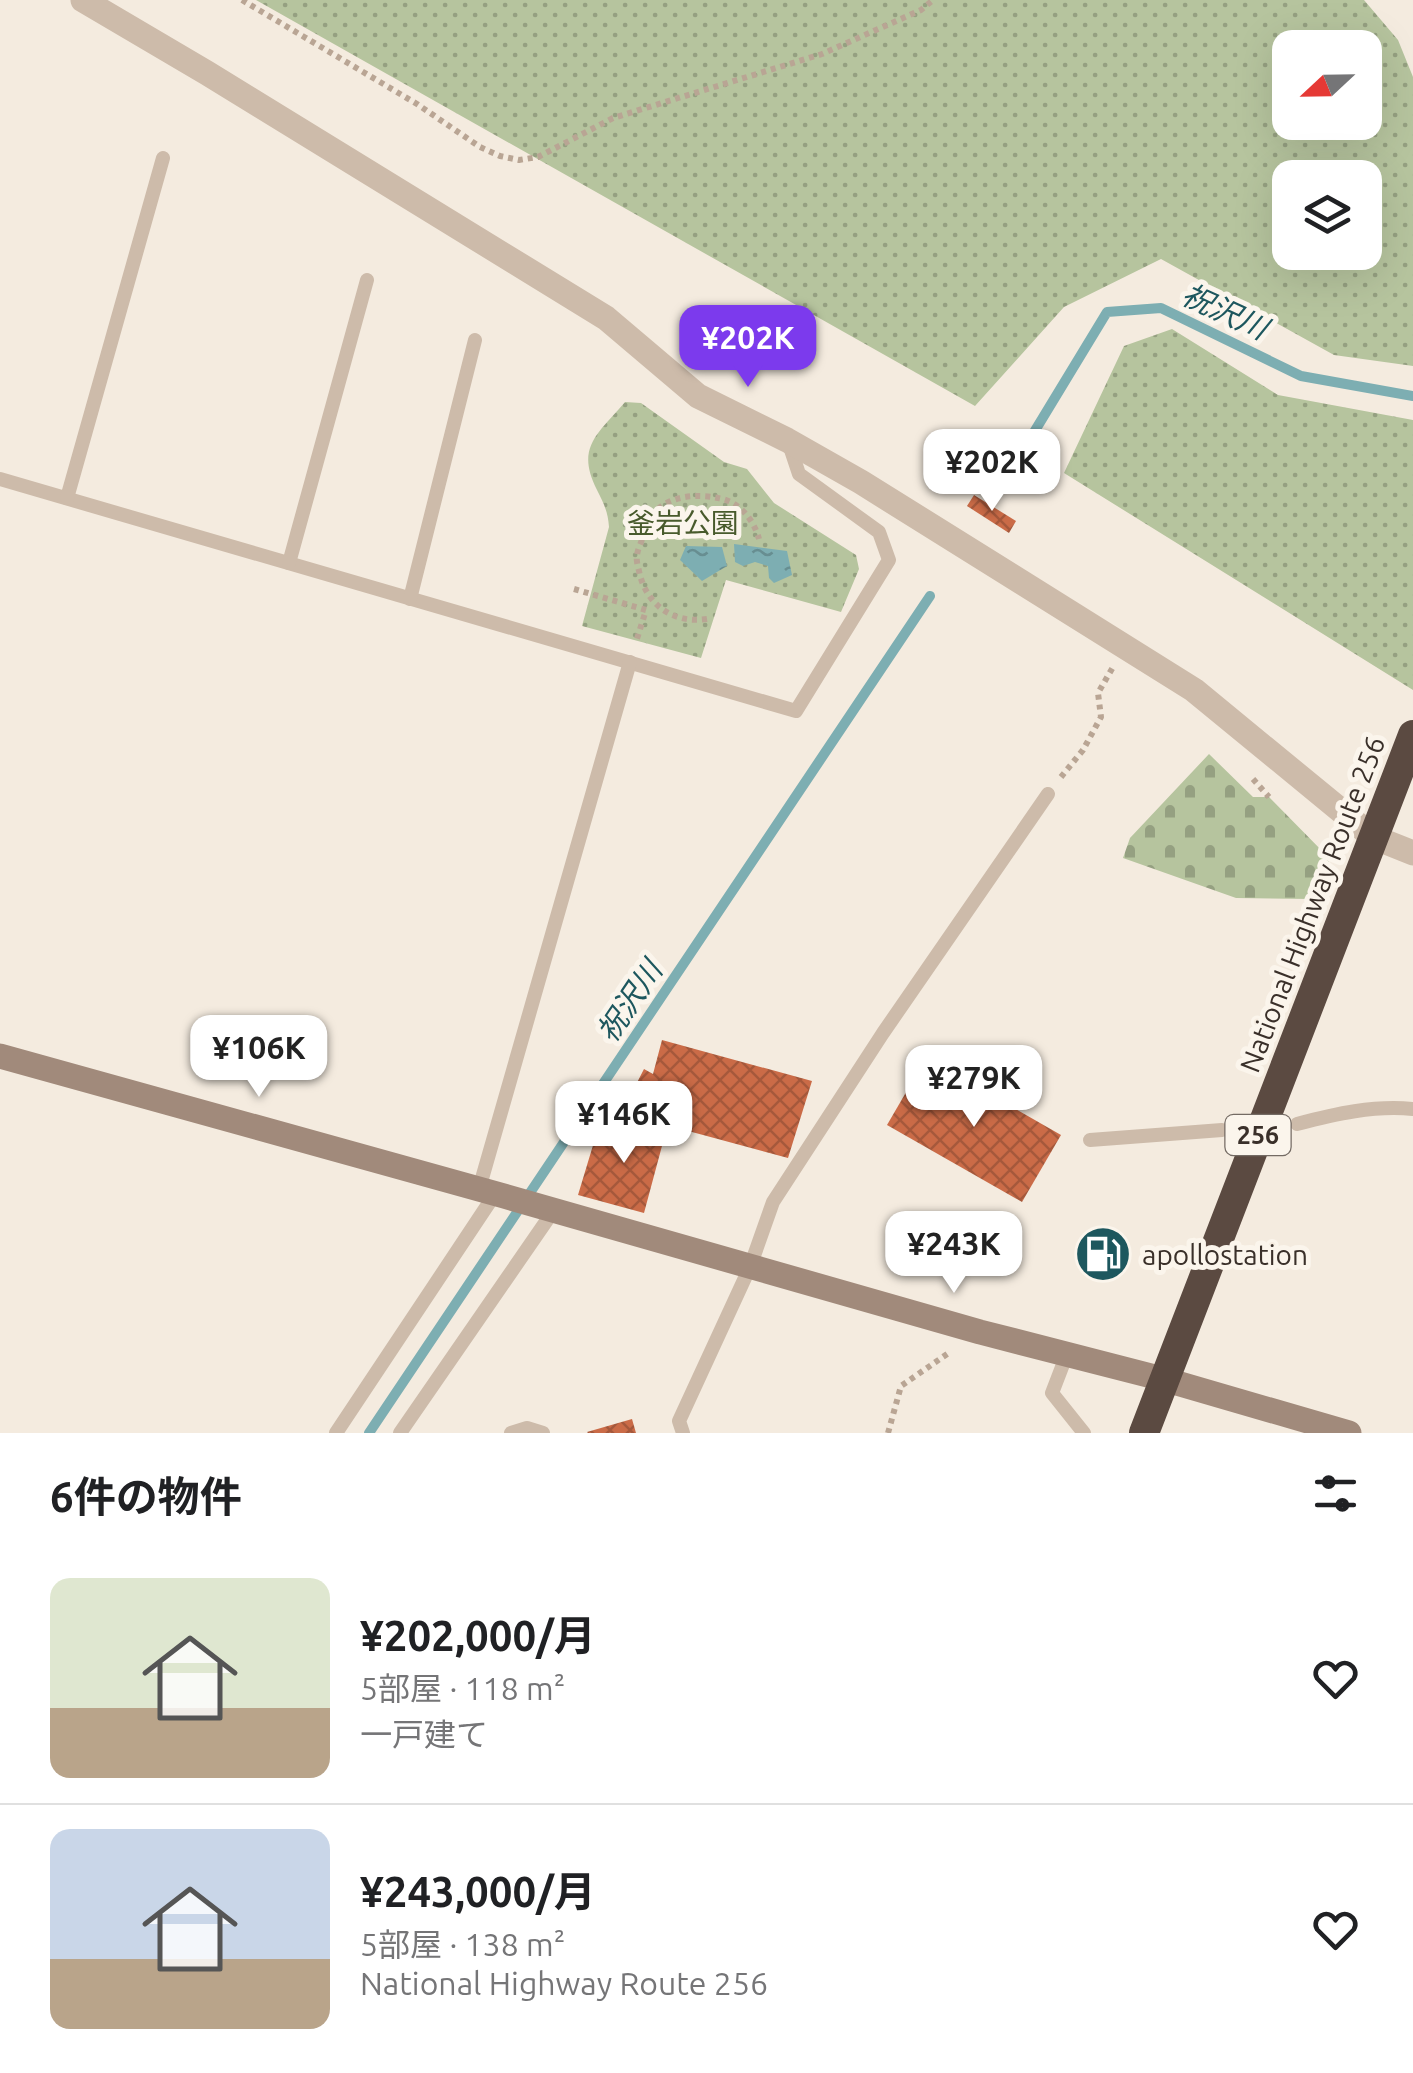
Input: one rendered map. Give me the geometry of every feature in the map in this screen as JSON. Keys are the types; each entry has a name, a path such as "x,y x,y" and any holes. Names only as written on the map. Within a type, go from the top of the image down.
{"highway":[{"name":"National Highway Route 256","path":"1144,1433 1413,735"}],"street":[{"path":"82,0 606,318 698,396 861,482 1194,690 1413,853"},
{"path":"0,1056 1349,1433"}],"lane":[{"path":"67,498 163,158"},
{"path":"289,563 367,280"},
{"path":"410,599 475,340"},
{"path":"0,479 796,711 889,560 879,532 798,474 787,440"},
{"path":"336,1433 493,1193 630,662"},
{"path":"683,1433 680,1421 750,1267 773,1202 882,1034 1048,794"},
{"path":"1297,1124 1390,1107 1413,1109"},
{"path":"1090,1140 1222,1130"},
{"path":"400,1433 550,1209"},
{"path":"1067,1354 1052,1393 1084,1433"},
{"path":"511,1433 528,1428 543,1433"}],"path":[{"path":"242,0 417,104 480,147 519,160 538,157 612,118 822,54 922,10 933,0"},
{"path":"707,619 691,621 673,616 642,584 636,556 648,523 658,508 680,498 705,495 726,499 742,510 754,523 758,539"},
{"path":"574,590 646,610"},
{"path":"630,662 650,596"},
{"path":"1048,794 1083,750 1101,717 1098,692"},
{"path":"888,1433 901,1386 980,1332"}],"green space":[{"path":"256,0 1364,0 1398,40 1413,77 1413,366 1334,355 1161,259 1064,307 975,406"},
{"path":"1172,329 1278,395 1413,420 1413,690 1064,473 1124,346"},
{"name":"釜岩公園","path":"625,402 641,403 724,462 747,469 774,503 856,555 859,569 841,612 726,580 701,658 582,626 609,527 591,475 589,452 598,433"},
{"path":"1209,754 1253,797 1269,797 1330,859 1311,899 1236,898 1123,858 1130,838"}],"water":[{"path":"734,544 787,551 792,575 774,583 769,578 768,566 755,562 743,566 735,562"},
{"path":"686,546 722,547 727,566 702,581 680,560"}],"building":[{"path":"974,495 1016,521 1009,533 967,506"},
{"path":"662,1040 812,1081 788,1158 644,1119 648,1111 625,1106 644,1069 653,1074"},
{"path":"926,1058 1061,1135 1022,1202 887,1125"},
{"path":"622,1117 666,1131 644,1213 578,1195 594,1142 599,1137 615,1143"},
{"path":"632,1419 636,1433 587,1432"}],"waterway":[{"name":"祝沢川","path":"994,498 1107,312 1161,308 1301,376 1413,396"},
{"name":"祝沢川","path":"369,1433 930,596"}],"place":[{"name":"apollostation","path":"1103,1254"}]}
